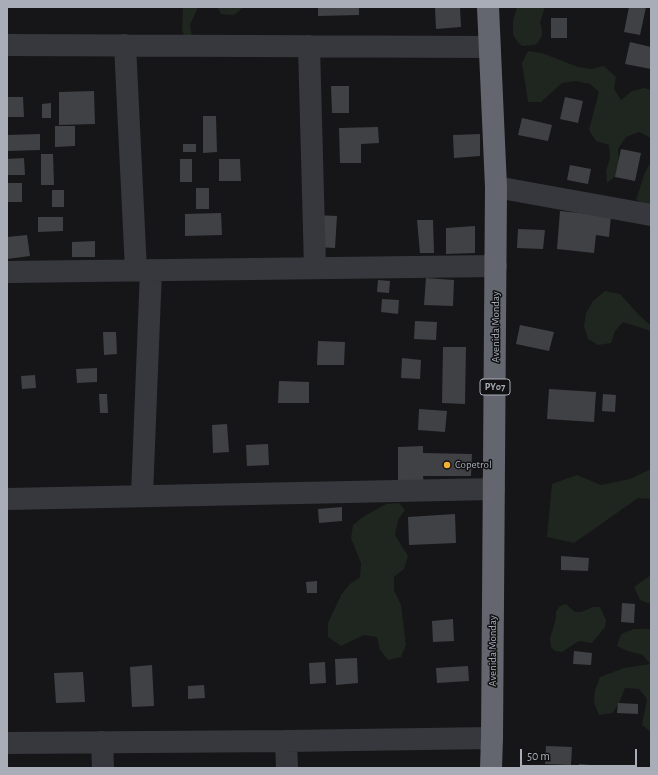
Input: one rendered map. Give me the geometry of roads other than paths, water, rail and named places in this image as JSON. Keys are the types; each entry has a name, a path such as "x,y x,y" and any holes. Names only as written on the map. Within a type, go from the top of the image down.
{"highway":[{"name":"Avenida Monday","path":"488,7 496,187 491,768"}],"street":[{"path":"7,44 489,47"},
{"path":"125,45 144,270 142,495"},
{"path":"309,46 315,268"},
{"path":"496,187 651,215"},
{"path":"7,272 496,266"},
{"path":"7,499 494,488"},
{"path":"7,743 492,738"},
{"path":"286,741 287,768"},
{"path":"102,742 103,768"}],"place":[{"name":"Copetrol","path":"447,465"}]}
